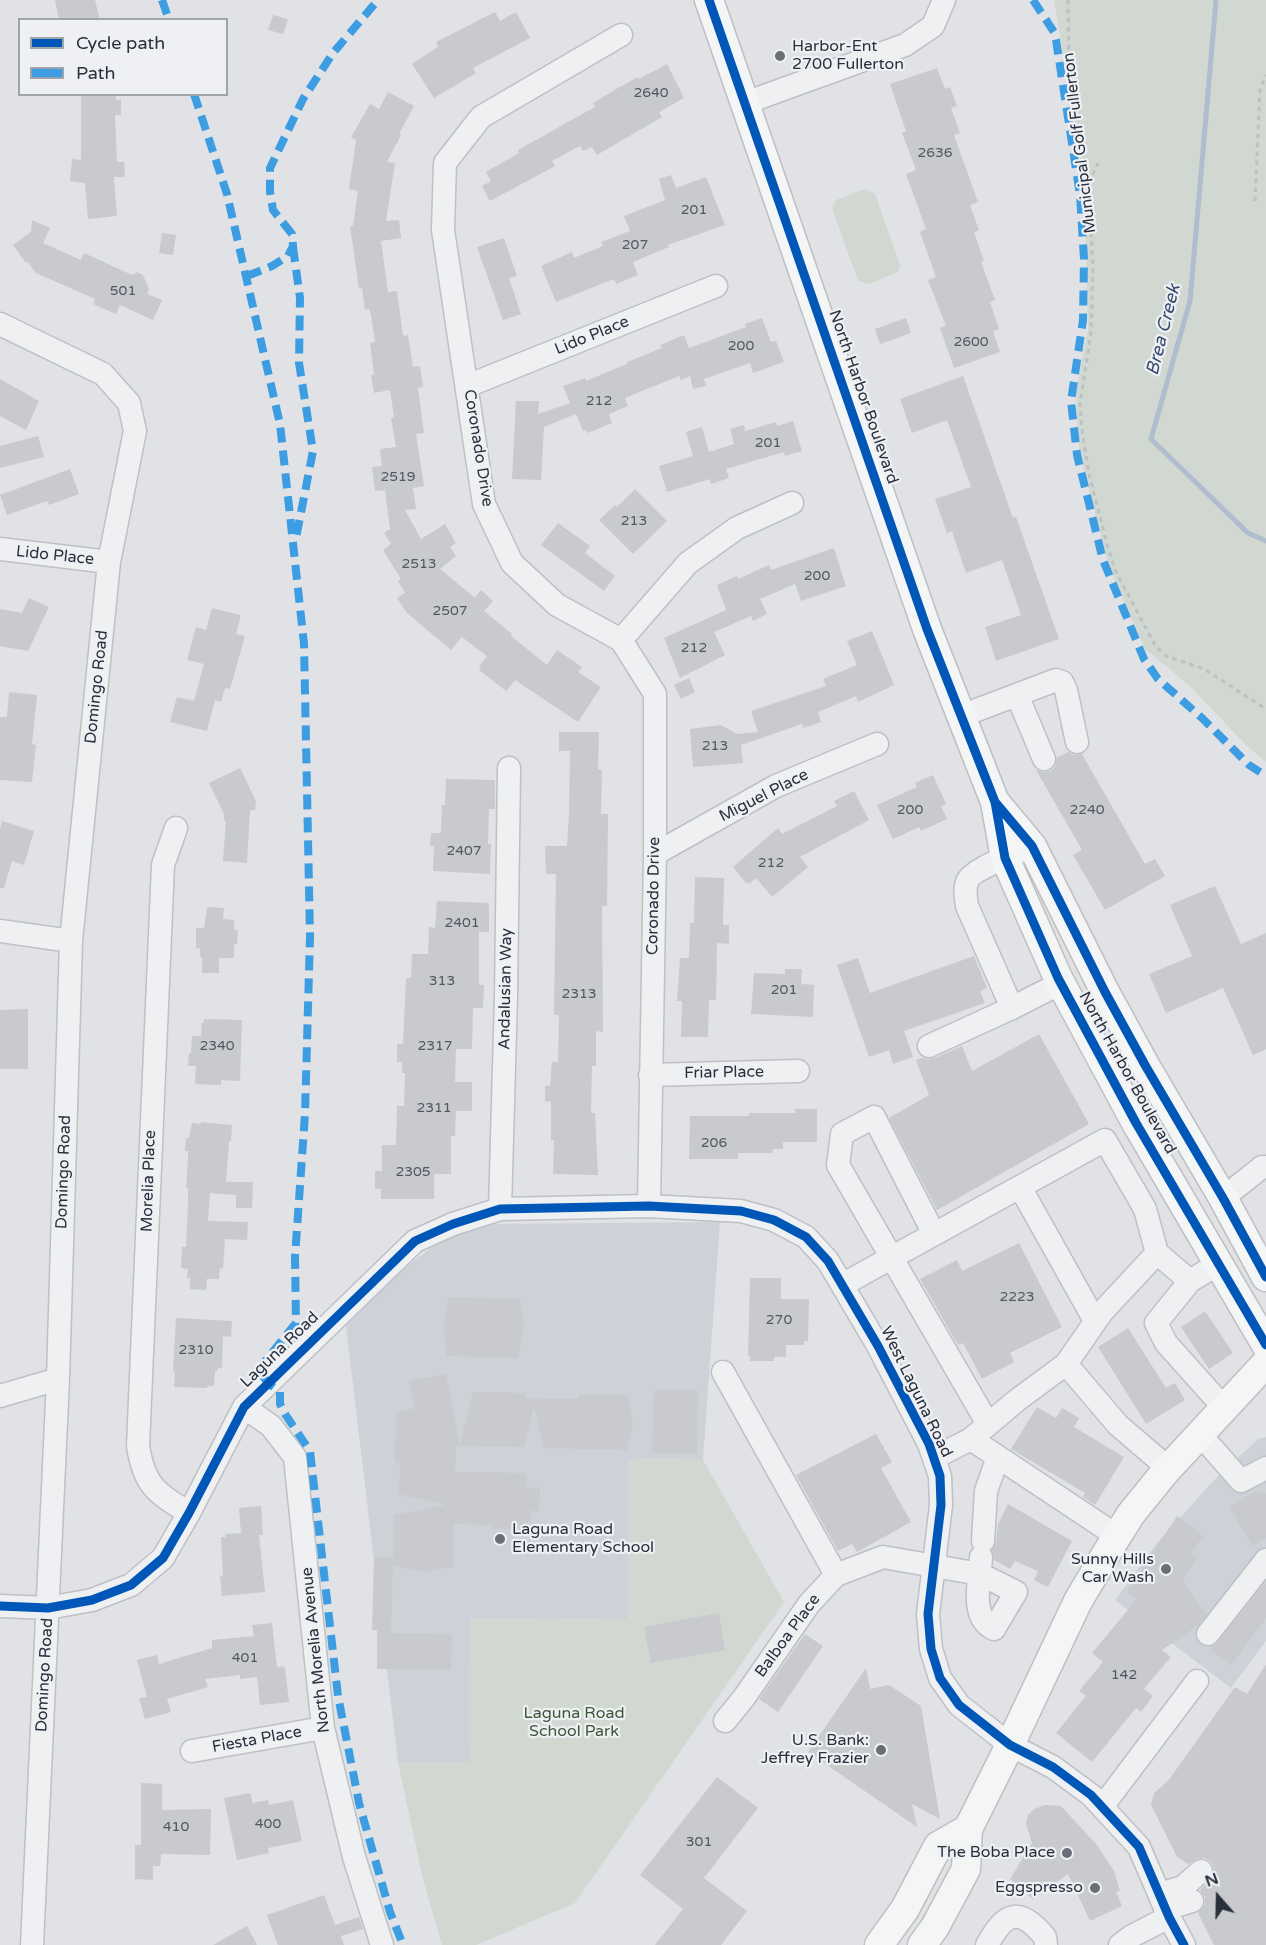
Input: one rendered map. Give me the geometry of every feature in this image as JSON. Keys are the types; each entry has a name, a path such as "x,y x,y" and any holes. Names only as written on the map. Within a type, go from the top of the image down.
{"main road":[{"name":"North Harbor Boulevard","path":"709,0 927,629 994,802 1005,858 1031,922 1136,1123 1266,1345"},
{"name":"North Harbor Boulevard","path":"994,802 1032,846 1105,992 1266,1277"},
{"path":"922,1945 935,1927 966,1869 968,1829 1078,1601 1131,1514 1199,1433 1225,1409 1266,1363"},
{"path":"1225,1409 1266,1393"},
{"path":"879,1945 905,1909 938,1846 968,1829"}],"street":[{"path":"745,103 905,45 933,26 944,0"},
{"name":"Coronado Drive","path":"621,35 482,117 445,163 443,230 484,504 512,562 556,605 621,640 655,694 655,854 649,1206"},
{"name":"Lido Place","path":"467,386 716,286"},
{"name":"Domingo Road","path":"0,324 103,374 129,403 135,431 109,562 71,941 58,1379 32,1945"},
{"path":"621,640 688,564 737,528 792,503"},
{"name":"Lido Place","path":"0,549 109,562"},
{"path":"961,716 1056,680 1062,682 1066,690 1077,742"},
{"path":"1017,695 1044,759"},
{"name":"Miguel Place","path":"655,854 776,786 877,744"},
{"name":"Andalusian Way","path":"500,1209 509,768"},
{"name":"Morelia Place","path":"176,828 162,865 138,1446 141,1466 150,1484 166,1499 189,1513"},
{"path":"1012,1008 967,906 965,889 972,875 1032,846"},
{"path":"0,931 71,941"},
{"path":"929,1046 1061,983"},
{"name":"Friar Place","path":"650,1075 798,1071"},
{"path":"934,1234 874,1118 842,1134 838,1165 988,1424"},
{"path":"842,1285 1136,1123"},
{"path":"1105,1140 1145,1209 1157,1252 1190,1281"},
{"path":"1223,1198 1262,1167 1266,1167"},
{"path":"1020,1187 1095,1322"},
{"name":"Laguna Road","path":"0,1606 48,1608 92,1600 131,1585 163,1558 189,1513 243,1407 415,1241 453,1224 500,1209 649,1206"},
{"name":"West Laguna Road","path":"649,1206 741,1211 774,1220 806,1237 828,1261 878,1346 929,1444 940,1476 941,1505 928,1614 931,1649 940,1678 959,1705 1010,1745"},
{"path":"934,1458 971,1439 1016,1401 1066,1365 1095,1322 1157,1252"},
{"path":"1218,1264 1190,1281 1156,1323 1166,1343 1225,1409"},
{"path":"1066,1365 1118,1425 1168,1468"},
{"path":"723,1372 836,1575"},
{"path":"0,1396 58,1379"},
{"name":"North Morelia Avenue","path":"243,1407 271,1426 295,1457 323,1728 354,1857 382,1945"},
{"path":"1199,1433 1241,1481 1266,1468"},
{"path":"971,1439 1117,1536"},
{"name":"Balboa Place","path":"725,1721 809,1604 836,1575 884,1557 933,1564 982,1558 986,1491 998,1457"},
{"path":"1208,1634 1266,1560"},
{"path":"1102,1807 1197,1681"},
{"name":"Fiesta Place","path":"192,1751 323,1728"},
{"path":"1010,1745 1053,1767 1091,1795 1139,1847 1166,1911 1184,1945"},
{"path":"1120,1945 1166,1911 1183,1887 1201,1871"},
{"path":"1166,1911 1194,1905"},
{"path":"987,1945 1004,1921 1017,1915 1034,1924 1046,1937 1046,1945"}],"path":[{"path":"1255,201 1260,89 1266,75"},
{"path":"1088,185 1098,163"}],"shaded area":[{"name":"Laguna Road Elementary School","path":"720,1222 703,1460 628,1459 628,1620 470,1618 469,1762 398,1762 346,1326 388,1281 437,1243 488,1224"},
{"path":"1266,1437 1266,1641 1231,1688 1115,1600 1157,1543 1216,1478 1258,1439"}],"green space":[{"path":"1054,0 1266,0 1266,762 1243,742 1190,686 1145,649 1109,567 1079,451 1076,390 1088,330 1086,233 1080,156"},
{"path":"865,189 875,194 900,265 898,272 869,284 858,281 832,208 836,200"},
{"name":"Laguna Road School Park","path":"628,1459 703,1460 784,1602 575,1903 476,1945 442,1945 423,1879 398,1762 469,1762 470,1618 627,1620"}],"building":[{"path":"55,0 95,0 100,18 59,18"},
{"path":"495,12 500,21 516,12 530,38 473,68 476,73 434,98 412,64 438,47 436,42"},
{"path":"273,15 288,19 283,34 268,30"},
{"path":"667,64 684,98 659,112 662,117 597,155 592,147 583,151 580,146 552,161 555,166 490,201 482,186 491,181 486,172 519,153 518,150 595,107 593,103 618,88"},
{"path":"937,68 945,89 950,87 957,106 951,108 960,133 954,135 978,202 970,205 979,230 974,232 984,261 981,262 995,300 990,302 999,329 993,331 1000,352 954,368 940,328 946,326 928,280 936,277 920,232 926,229 906,174 916,170 902,133 906,131 890,84"},
{"path":"388,92 414,106 387,162 395,163 386,221 399,220 401,238 381,241 388,292 397,291 403,336 408,335 413,367 420,366 423,387 418,388 424,433 416,434 424,486 413,488 416,509 405,510 421,539 445,524 456,543 450,547 456,556 440,569 475,598 481,590 493,601 484,611 512,634 511,636 547,665 557,650 582,667 578,672 601,687 578,722 515,680 506,691 479,670 481,667 479,666 487,656 462,637 451,650 407,613 397,598 405,593 398,581 401,579 383,550 391,544 384,533 390,529 385,490 375,491 372,467 382,466 380,449 396,447 391,418 394,417 390,390 374,393 370,343 375,342 371,315 369,309 365,310 362,288 359,289 350,226 353,226 358,191 349,189 356,140 351,137 370,104 379,109"},
{"path":"81,96 116,96 116,100 121,100 121,115 115,115 117,162 124,162 125,177 114,177 117,216 88,219 85,183 70,181 72,159 81,160"},
{"path":"671,175 676,188 706,177 725,225 668,245 669,247 633,262 638,275 616,284 614,279 556,302 541,266 572,252 574,258 603,246 601,242 630,231 624,216 665,200 659,179"},
{"path":"32,220 50,228 43,243 81,260 84,253 132,275 137,272 143,275 149,289 147,294 162,300 153,320 120,305 116,314 93,304 95,299 36,273 13,245 31,232"},
{"path":"162,233 176,235 173,255 159,253"},
{"path":"504,238 517,276 509,278 521,314 503,320 477,247"},
{"path":"762,318 771,342 776,341 784,362 753,373 750,363 704,379 706,386 693,389 690,376 681,380 679,376 625,398 628,406 609,414 612,423 588,433 586,430 583,431 576,414 544,427 541,480 512,479 516,401 539,401 538,414 570,403 563,386 585,378 586,381 627,364 627,362 662,348 660,345 684,335 689,348 746,327 745,324"},
{"path":"906,318 911,333 880,344 875,329"},
{"path":"963,376 1059,639 996,661 985,627 1021,615 1002,560 966,573 952,531 947,533 935,499 971,487 947,420 912,433 900,399"},
{"path":"0,379 39,401 26,430 0,416"},
{"path":"793,421 802,451 785,456 784,452 726,469 729,478 711,484 710,479 667,492 659,466 693,456 686,432 702,427 709,452 734,444 730,429 744,425 745,431 776,422 777,426"},
{"path":"38,436 44,457 0,468 0,446"},
{"path":"70,469 79,494 49,505 47,501 7,515 0,495"},
{"path":"635,489 667,521 633,554 599,520 615,505 617,507"},
{"path":"558,523 590,546 585,553 615,576 604,591 541,545"},
{"path":"834,548 846,586 801,601 795,584 760,599 767,614 753,621 751,616 714,632 725,655 680,678 664,638 726,610 717,585 737,576 738,579 769,565 771,570"},
{"path":"29,598 49,607 28,651 0,646 0,609 22,613"},
{"path":"212,608 241,615 236,634 245,636 230,689 225,688 221,702 215,700 207,731 170,722 177,697 194,701 204,664 187,660 196,627 206,630"},
{"path":"872,631 894,685 858,702 856,696 818,712 821,722 803,728 802,724 741,745 743,763 693,767 690,729 721,725 737,734 758,732 751,711 826,686 823,679 857,665 847,641"},
{"path":"689,678 695,692 681,699 674,685"},
{"path":"9,692 37,695 32,744 36,745 32,782 0,780 0,717 7,717"},
{"path":"559,732 599,732 598,769 602,770 601,814 608,814 607,906 602,906 603,1032 596,1031 596,1066 592,1066 591,1113 595,1113 598,1175 553,1174 554,1140 551,1140 551,1102 545,1101 545,1086 550,1086 552,1062 558,1062 559,1015 554,1015 556,874 546,874 545,846 567,846 569,815 570,751 559,751"},
{"path":"1068,752 1073,755 1082,754 1145,864 1155,859 1165,876 1105,910 1073,855 1082,850 1036,770 1050,771 1055,767 1057,758"},
{"path":"240,768 256,801 255,810 250,810 247,863 223,861 226,821 224,821 224,814 209,783"},
{"path":"933,775 946,804 941,806 947,819 921,831 919,827 893,839 877,805 917,787 915,783"},
{"path":"446,779 495,780 495,809 489,809 490,874 433,871 434,846 430,846 431,833 441,833"},
{"path":"854,791 869,820 800,857 808,867 772,897 756,878 749,884 746,883 733,867 778,828 782,834 837,806 834,801"},
{"path":"2,821 34,831 24,865 12,861 4,888 0,888 0,830"},
{"path":"695,877 724,878 723,925 729,925 729,944 717,943 716,1000 709,1000 708,1037 681,1037 682,1001 677,1001 680,958 689,958 690,923 694,923"},
{"path":"1215,886 1241,944 1266,933 1266,1049 1253,1055 1223,988 1166,1013 1149,974 1192,956 1170,905"},
{"path":"437,901 489,903 489,932 479,932 479,985 484,985 483,1008 473,1008 472,1049 456,1049 455,1082 472,1082 472,1111 456,1111 455,1136 451,1136 451,1174 434,1174 434,1199 381,1199 381,1189 375,1189 375,1171 382,1171 382,1145 396,1145 397,1106 404,1106 405,1073 402,1073 402,1062 397,1062 397,1044 403,1044 406,978 411,978 412,954 428,954 429,927 435,928"},
{"path":"207,907 224,908 223,919 234,920 234,929 238,931 237,944 234,944 234,958 219,958 219,973 202,973 200,948 196,949 196,928 204,928"},
{"path":"974,956 987,988 980,991 985,1003 904,1031 913,1057 893,1064 889,1050 869,1057 837,965 858,958 870,993"},
{"path":"785,969 802,969 801,984 814,985 813,1017 751,1014 754,973 785,974"},
{"path":"28,1009 28,1069 0,1069 0,1010"},
{"path":"204,1019 242,1020 240,1081 221,1080 221,1085 195,1084 196,1066 188,1066 189,1053 191,1053 192,1036 201,1036"},
{"path":"1039,1034 1089,1124 937,1210 889,1118 929,1095 916,1060 935,1058 962,1046 972,1071"},
{"path":"795,1109 817,1109 817,1142 783,1142 783,1149 773,1149 773,1153 738,1153 738,1159 689,1159 690,1116 795,1113"},
{"path":"201,1122 232,1125 226,1182 253,1182 252,1208 236,1208 236,1195 210,1193 208,1221 248,1222 247,1240 225,1239 223,1269 220,1268 219,1279 207,1279 206,1290 190,1289 190,1278 187,1278 188,1269 181,1268 182,1247 186,1247 188,1203 186,1138 189,1138 192,1123 201,1124"},
{"path":"1019,1243 1062,1327 1010,1353 1014,1362 982,1379 963,1343 958,1345 920,1279 957,1260 962,1271"},
{"path":"750,1278 781,1278 781,1299 809,1299 808,1341 804,1341 804,1345 786,1345 786,1357 774,1357 774,1361 750,1361 750,1356 748,1356"},
{"path":"449,1297 520,1299 524,1328 518,1358 447,1356 443,1327"},
{"path":"1205,1311 1233,1353 1209,1369 1181,1327"},
{"path":"176,1318 232,1321 231,1337 223,1336 222,1368 215,1371 214,1386 207,1386 207,1388 174,1387"},
{"path":"1128,1328 1166,1388 1175,1383 1185,1400 1146,1424 1098,1347"},
{"path":"446,1374 460,1446 456,1446 455,1472 526,1473 526,1487 540,1488 539,1511 531,1511 531,1522 517,1525 517,1529 493,1529 493,1525 454,1524 453,1567 424,1572 393,1565 394,1515 446,1505 399,1494 400,1463 395,1462 396,1412 415,1408 409,1381"},
{"path":"654,1390 698,1390 697,1454 652,1453"},
{"path":"473,1392 525,1393 526,1398 577,1399 579,1395 628,1395 633,1424 627,1450 544,1448 534,1406 524,1447 460,1446"},
{"path":"1037,1407 1056,1418 1062,1408 1079,1418 1074,1427 1124,1457 1095,1505 1083,1497 1085,1493 1011,1449"},
{"path":"876,1434 892,1462 881,1468 911,1522 857,1552 852,1544 838,1551 796,1475"},
{"path":"1256,1491 1266,1493 1266,1538 1252,1546 1230,1507"},
{"path":"1008,1504 1072,1541 1048,1587 1034,1580 1038,1571 1015,1561 1010,1569 994,1560 992,1550 996,1542 998,1524"},
{"path":"261,1506 263,1535 259,1535 265,1592 222,1596 221,1537 226,1537 225,1534 241,1533 239,1508"},
{"path":"1177,1516 1203,1536 1191,1553 1198,1558 1183,1580 1206,1615 1197,1626 1162,1650 1171,1657 1144,1689 1153,1696 1141,1712 1136,1708 1092,1762 1056,1733 1086,1696 1079,1691 1103,1662 1092,1653 1137,1599 1127,1592"},
{"path":"374,1557 393,1557 391,1633 452,1634 451,1670 377,1669 377,1630 372,1630"},
{"path":"1266,1582 1266,1618 1231,1665 1211,1650"},
{"path":"719,1613 725,1650 651,1663 644,1627"},
{"path":"272,1623 277,1667 285,1668 289,1702 260,1705 257,1677 240,1679 240,1675 205,1679 208,1687 167,1699 171,1712 145,1719 139,1698 147,1697 137,1660 157,1655 159,1664 212,1648 212,1640 254,1636 252,1625"},
{"path":"805,1634 823,1646 778,1712 759,1699"},
{"path":"1266,1664 1266,1945 1214,1945 1198,1913 1205,1904 1205,1897 1200,1890 1214,1876 1214,1868 1205,1858 1198,1858 1188,1864 1177,1857 1151,1805 1154,1793 1168,1781 1235,1687 1247,1694"},
{"path":"866,1668 870,1689 889,1685 921,1706 940,1819 912,1804 917,1827 808,1752"},
{"path":"717,1777 758,1808 704,1878 747,1911 721,1945 655,1945 683,1909 640,1875"},
{"path":"141,1783 162,1784 162,1810 211,1809 210,1855 161,1854 160,1866 153,1866 153,1880 135,1879 135,1845 141,1845"},
{"path":"250,1793 253,1803 268,1800 269,1805 293,1800 302,1841 268,1848 269,1853 237,1860 224,1798"},
{"path":"1045,1805 1061,1806 1097,1845 1114,1871 1120,1891 1116,1892 1122,1906 1090,1921 1068,1874 1033,1899 1010,1879 1032,1843 1026,1824 1028,1815 1034,1809"},
{"path":"324,1895 335,1925 359,1917 363,1929 341,1936 344,1945 278,1945 267,1915"},
{"path":"247,1926 257,1945 213,1945"}],"waterway":[{"name":"Brea Creek","path":"1216,0 1190,301 1151,439 1248,533 1266,541"}],"marked path":[{"path":"162,0 168,18"},
{"path":"247,276 272,266 288,256 293,246 292,234 273,210 270,168 303,99 333,53 378,0"},
{"path":"1033,0 1054,32 1056,40 1080,195 1084,259 1083,320 1071,401 1077,455 1103,560 1144,659 1158,679 1202,718 1249,765 1266,776"},
{"path":"195,96 227,194 280,424 304,644 310,936 305,1114 295,1257 296,1323 258,1370 268,1383 280,1392 280,1404 285,1414 310,1451 338,1696 359,1803 390,1912 403,1945"},
{"path":"293,247 300,298 299,363 313,451 296,538"}],"cycle path":[{"path":"709,0 927,629 995,802 1005,858 1058,978 1136,1123 1266,1345"},
{"path":"995,802 1032,846 1105,992 1266,1277"},
{"path":"0,1606 48,1608 92,1600 131,1585 163,1558 244,1407 415,1241 453,1224 500,1209 649,1206 741,1211 774,1220 806,1237 828,1261 878,1346 929,1444 940,1476 941,1505 928,1614 931,1649 940,1678 959,1705 1010,1745 1053,1767 1091,1795 1139,1847 1169,1917 1184,1945"}],"place":[{"name":"Harbor-Ent 2700 Fullerton","path":"780,56"},
{"name":"Laguna Road Elementary School","path":"500,1539"},
{"name":"Sunny Hills Car Wash","path":"1166,1569"},
{"name":"U.S. Bank: Jeffrey Frazier","path":"881,1750"},
{"name":"The Boba Place","path":"1067,1853"},
{"name":"Eggspresso","path":"1095,1888"}]}
